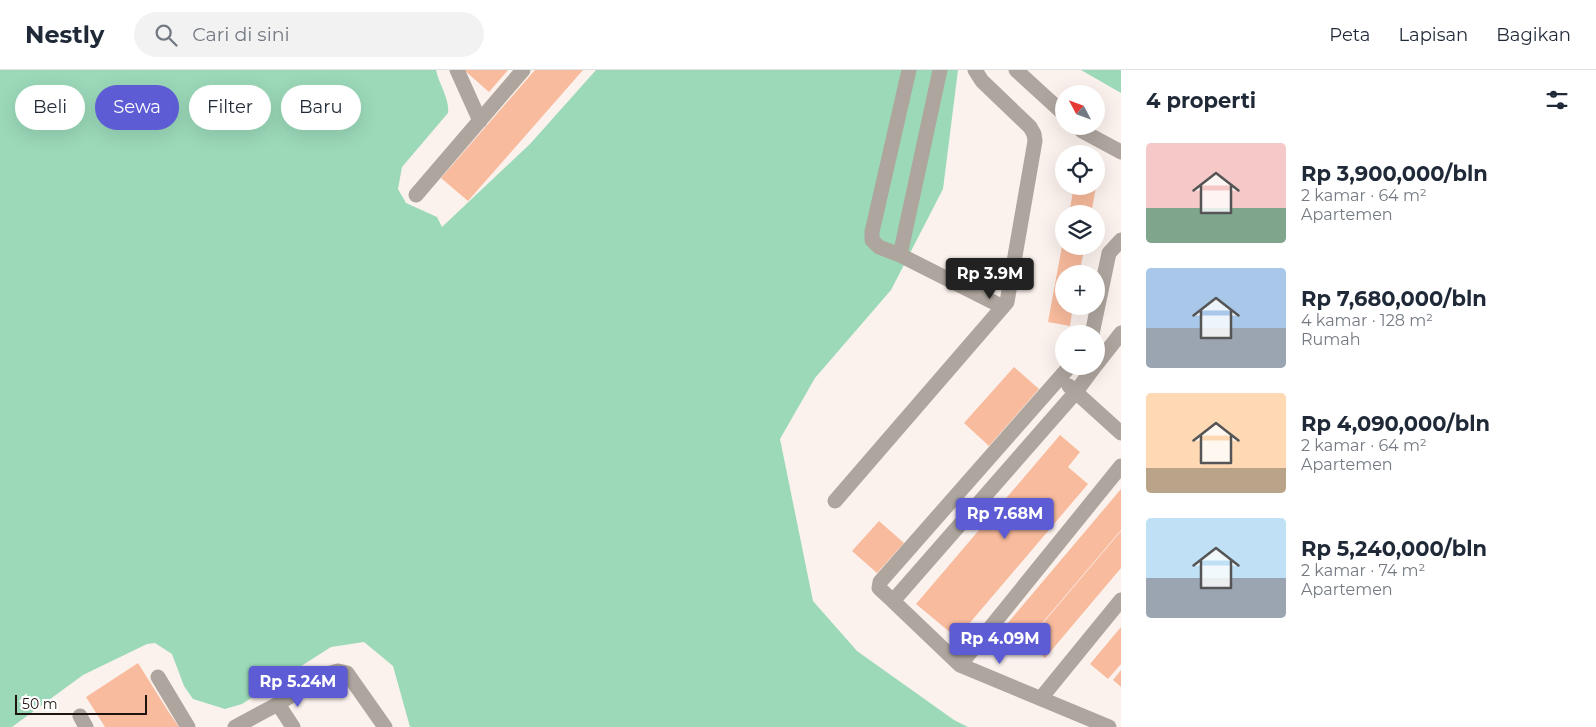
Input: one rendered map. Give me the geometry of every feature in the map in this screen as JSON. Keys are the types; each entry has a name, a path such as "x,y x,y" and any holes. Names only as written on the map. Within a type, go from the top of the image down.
{"street":[{"path":"457,70 480,122"},
{"path":"416,195 523,70"},
{"path":"909,70 872,232 872,240 879,247 900,255 1003,307"},
{"path":"900,255 940,70"},
{"path":"835,501 1007,302 1036,141 1030,127 982,81 975,70"},
{"path":"1016,70 1055,106"},
{"path":"1089,135 1121,152"},
{"path":"1094,325 1109,253 1121,240"},
{"path":"1105,343 1121,333"},
{"path":"1063,375 880,582 879,588 960,665 1109,727"},
{"path":"1067,375 1075,393 1121,433"},
{"path":"893,601 1089,375"},
{"path":"960,665 1121,466"},
{"path":"1041,698 1121,600"},
{"path":"235,727 278,704 324,675 347,672 385,727"},
{"path":"158,677 188,727"},
{"path":"278,704 292,727"}],"green space":[{"path":"0,70 436,70 447,103 448,113 402,167 398,189 406,203 437,217 442,227 530,144 596,70 958,70 943,189 891,290 815,378 780,439 813,601 857,651 954,720 968,727 410,727 393,666 364,642 331,647 242,704 225,709 193,699 184,686 172,654 155,643 147,644 83,675 12,727 0,727"},
{"path":"1081,70 1121,70 1121,93"}],"building":[{"path":"464,70 508,70 489,92"},
{"path":"535,70 583,70 468,201 441,178"},
{"path":"1072,195 1095,195 1093,205 1071,205"},
{"path":"1060,255 1083,255 1081,265 1058,265"},
{"path":"1055,284 1055,315 1072,315 1070,325 1048,322"},
{"path":"1014,367 1039,389 989,446 964,423"},
{"path":"1060,435 1080,452 1068,467 1088,484 957,638 916,604"},
{"path":"1121,489 1121,530 1021,648 1001,631"},
{"path":"879,521 904,543 877,573 852,551"},
{"path":"1121,531 1121,568 1045,658 1027,642"},
{"path":"1121,627 1121,664 1108,679 1090,664"},
{"path":"138,663 179,727 105,727 86,697"},
{"path":"1121,670 1121,687 1113,680"}]}
